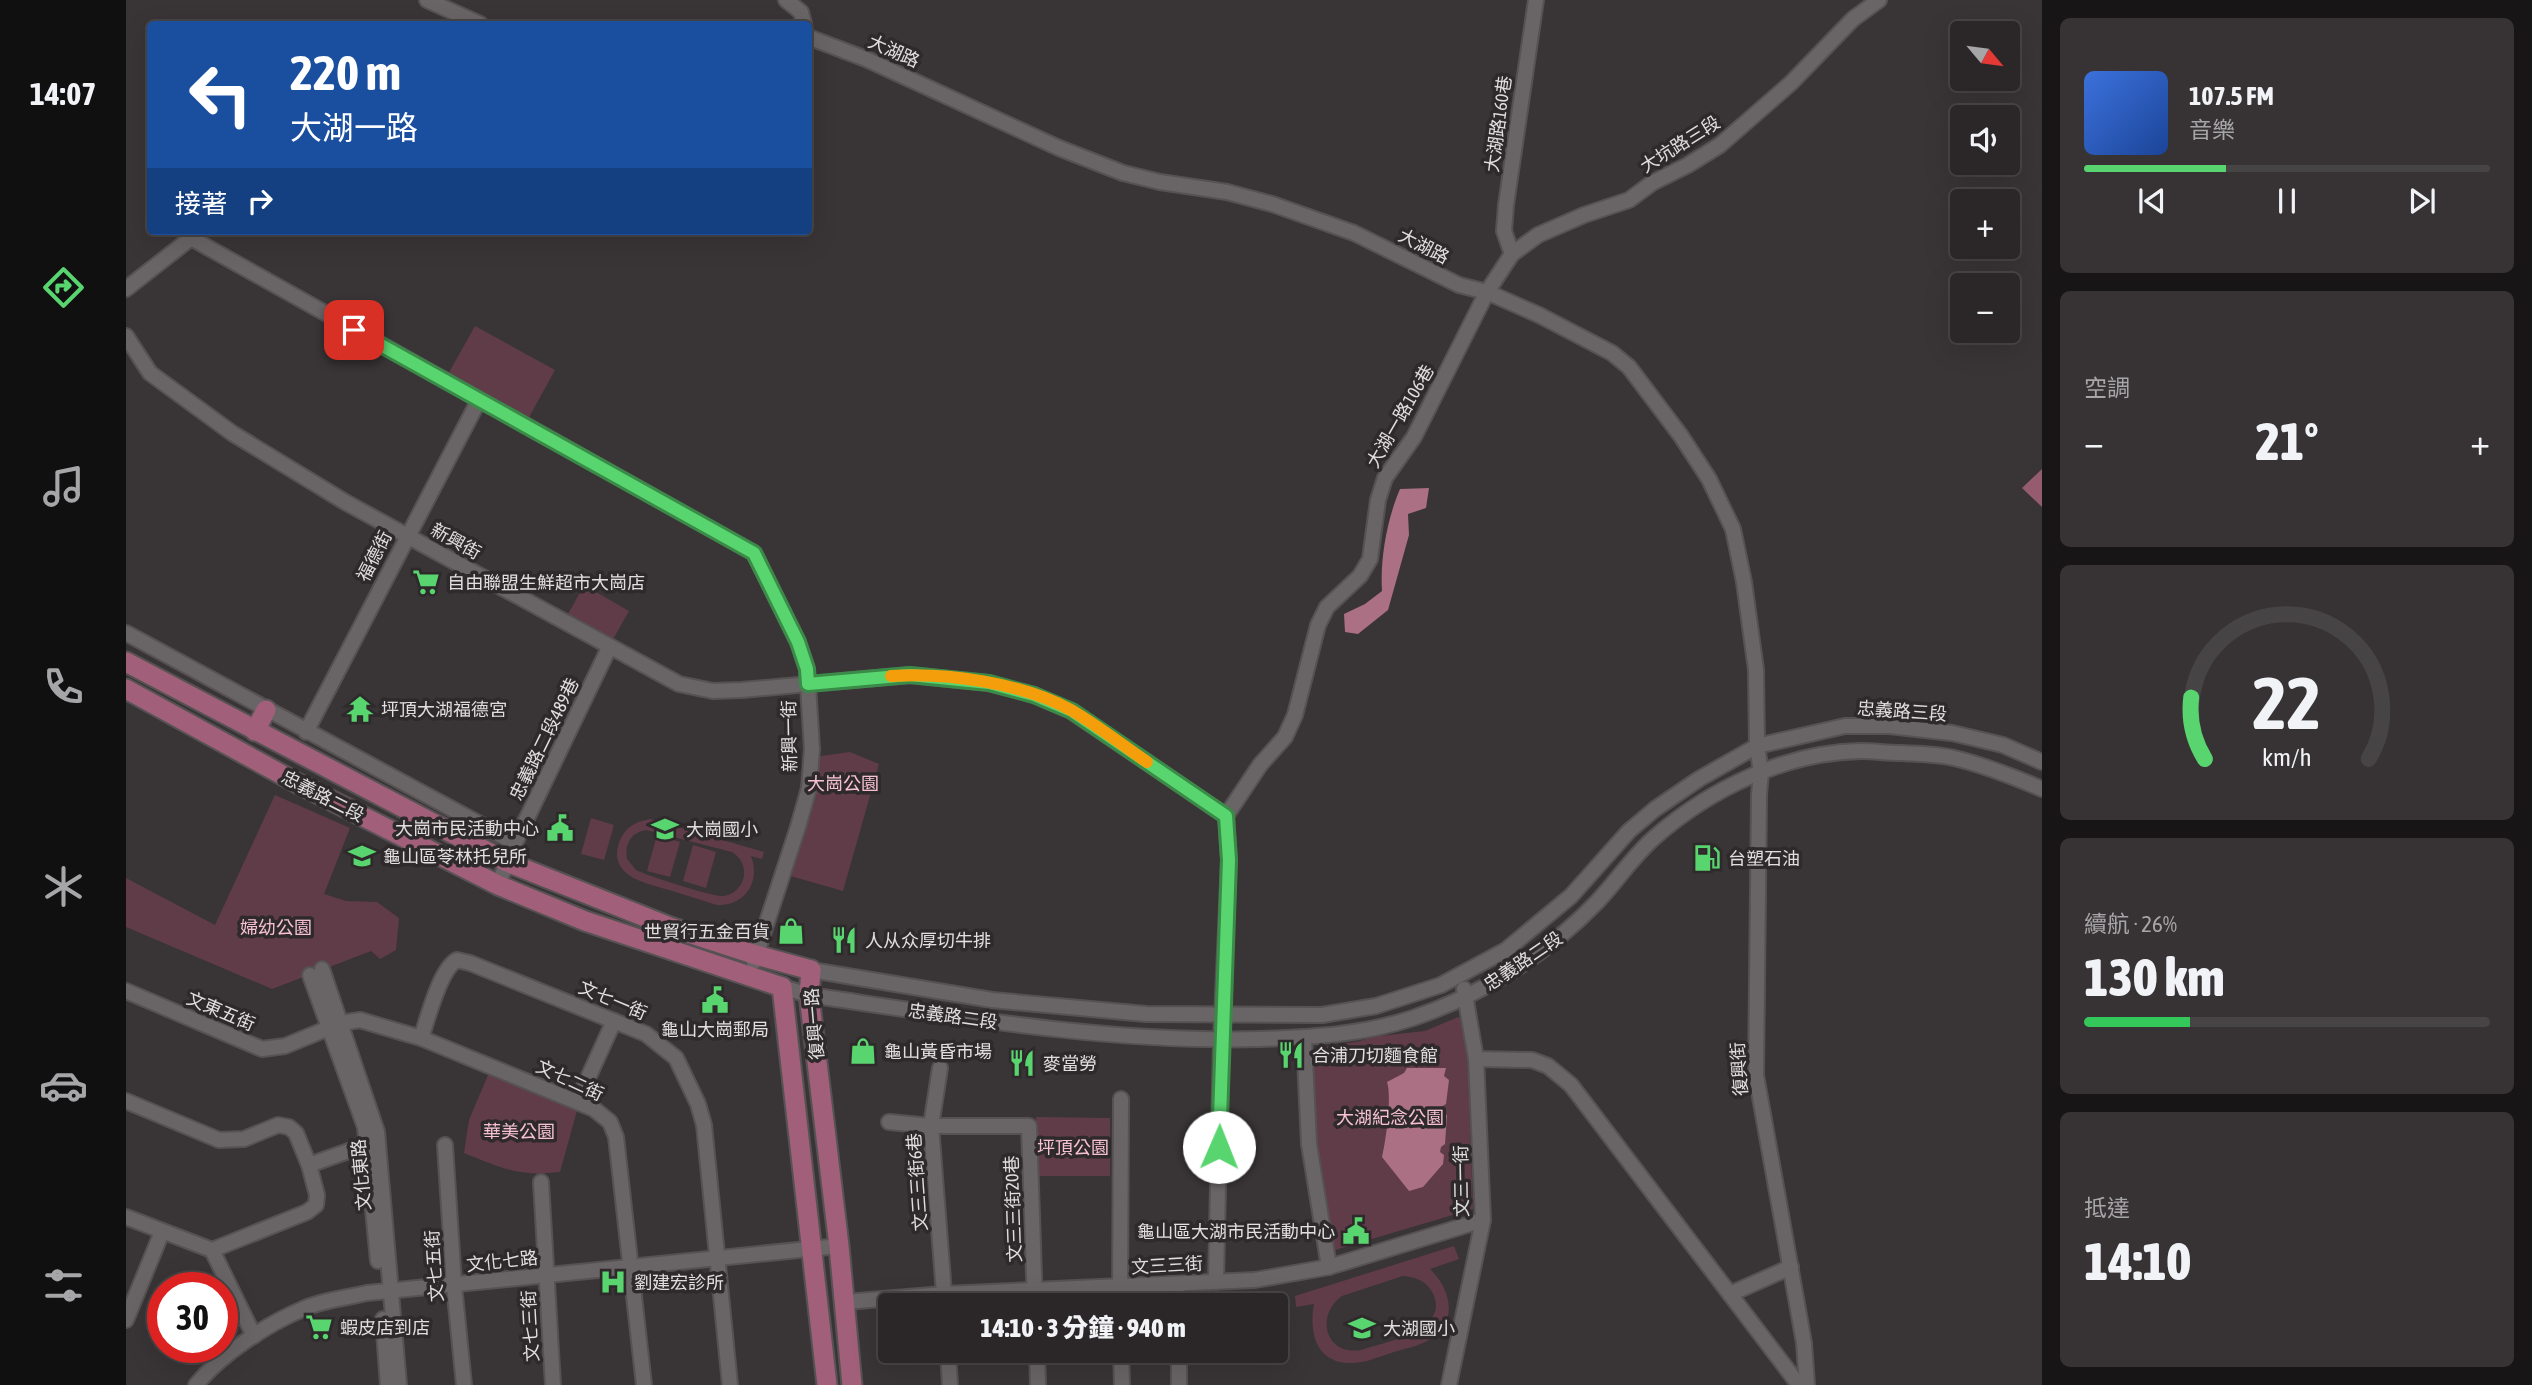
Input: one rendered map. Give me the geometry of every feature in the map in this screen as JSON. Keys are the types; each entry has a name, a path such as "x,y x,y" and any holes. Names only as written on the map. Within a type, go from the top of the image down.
{"main road":[{"name":"忠義路二段","path":"126,662 507,862 670,927 756,956 811,970"},
{"name":"忠義路二段","path":"126,690 297,783 498,885 585,921 782,987"},
{"path":"255,731 266,710"},
{"name":"復興一路","path":"811,970 782,987 827,1385"},
{"name":"復興一路","path":"811,970 809,995 839,1246 852,1385"}],"street":[{"path":"428,0 474,21"},
{"path":"786,0 801,12 803,21"},
{"name":"大湖路160巷","path":"1512,254 1504,231 1506,205 1536,0"},
{"name":"大坑路三段","path":"1487,292 1512,254 1538,235 1584,215 1629,200 1652,183 1720,145 1791,83 1853,19 1879,0"},
{"name":"大湖路","path":"812,39 866,59 1059,148 1123,173 1160,182 1227,192 1272,204 1354,233 1459,285 1487,292 1612,352 1629,367 1662,409 1709,479 1733,529 1744,582 1756,670 1757,747"},
{"name":"新興一街","path":"126,289 191,238 754,553 798,642 807,669 812,749 809,788 799,827 749,977"},
{"name":"大湖一路106巷","path":"1226,816 1260,765 1285,737 1295,715 1318,625 1327,607 1360,576 1370,559 1378,500 1385,478 1414,437 1487,292"},
{"name":"新興街","path":"126,336 150,373 232,433 345,502 679,684 713,691 910,675 989,683 1034,695 1072,711 1226,816"},
{"name":"福德街","path":"306,732 480,400"},
{"path":"126,633 515,844"},
{"name":"忠義路二段489巷","path":"498,885 609,648"},
{"name":"忠義路三段","path":"1757,747 1845,726 1889,726 1952,733 1990,742 2042,762"},
{"name":"復興街","path":"1757,747 1761,772 1756,1075 1804,1343 1807,1385"},
{"name":"忠義路二段","path":"811,970 992,1000 1146,1014 1322,1015 1376,1006 1441,985 1506,950 1571,896 1629,831 1656,809 1699,779 1757,747"},
{"path":"1761,772 1820,756 1858,751 1928,754 1954,758 2042,789"},
{"name":"忠義路二段","path":"782,987 809,995 1009,1024 1117,1034 1221,1040 1339,1036 1412,1018 1479,990 1554,943 1598,901 1653,838 1704,799 1737,781 1761,772"},
{"path":"1216,1282 1221,1040 1229,860 1226,816"},
{"name":"文七一街","path":"421,1038 444,975 450,964 457,960 646,1034 676,1058 698,1104 704,1125 730,1385"},
{"name":"文化東路","path":"316,972 336,1025 365,1127 372,1142 385,1291 388,1385"},
{"name":"文三一街","path":"1449,1385 1483,1220 1476,1059 1466,996 1459,975"},
{"name":"文東五街","path":"126,991 262,1049 285,1046 336,1025"},
{"name":"文七二街","path":"336,1025 360,1020 421,1038 578,1100 594,1108 610,1122 616,1137 644,1385"},
{"path":"578,1100 614,1021"},
{"path":"1304,1037 1309,1144 1329,1267"},
{"path":"1476,1059 1532,1060 1548,1066 1571,1085 1799,1385"},
{"name":"文三三街6巷","path":"940,1068 931,1126 943,1293"},
{"path":"1120,1293 1121,1099"},
{"path":"126,1101 219,1140 244,1139 278,1125 289,1127 296,1133 317,1195 316,1205 306,1212 212,1250 126,1217"},
{"path":"889,1122 931,1126"},
{"name":"文三三街20巷","path":"931,1126 1029,1126 1035,1293"},
{"path":"309,1165 372,1142"},
{"name":"文七五街","path":"445,1145 464,1385"},
{"name":"文七三街","path":"541,1182 553,1385"},
{"name":"文三三街","path":"1074,1293 1120,1287 1255,1280 1329,1267 1483,1220"},
{"path":"126,1320 162,1232"},
{"name":"文化七路","path":"196,1385 204,1375 254,1336 304,1308 367,1293 839,1246"},
{"path":"212,1250 254,1336"},
{"path":"1730,1294 1791,1267"},
{"path":"1177,1284 1177,1293"},
{"name":"文化東路","path":"385,1291 399,1385"},
{"name":"文三三街","path":"845,1302 878,1301"},
{"path":"949,1363 950,1385"},
{"path":"1037,1363 1038,1385"},
{"path":"1121,1363 1122,1385"},
{"path":"1179,1363 1180,1385"}],"green space":[{"path":"475,326 555,370 527,421 447,376"},
{"path":"584,585 629,611 612,641 567,616"},
{"name":"大崗公園","path":"850,752 879,764 843,891 787,875 814,757"},
{"name":"婦幼公園","path":"275,795 350,828 324,894 346,901 377,902 399,918 396,950 380,959 371,951 272,989 126,927 126,878 215,925"},
{"path":"591,818 614,825 604,860 581,854"},
{"path":"650,819 764,852 762,859 751,856 754,875 748,891 736,901 717,905 630,876 618,862 620,840 628,828","holes":["646,830 732,852 743,865 743,879 740,886 726,896 705,893 653,877 636,870 627,859 628,844 632,837"]},
{"path":"657,835 680,842 670,877 647,871"},
{"path":"693,845 716,852 706,888 683,881"},
{"name":"大湖紀念公園","path":"1458,1017 1466,1021 1473,1209 1328,1252 1308,1107 1309,1054 1314,1049 1370,1037 1425,1031"},
{"name":"華美公園","path":"488,1075 578,1107 560,1172 521,1172 464,1153 469,1120"},
{"name":"坪頂公園","path":"1036,1117 1110,1118 1110,1176 1035,1176"},
{"path":"1454,1246 1459,1259 1430,1269 1438,1277 1449,1306 1444,1326 1437,1334 1418,1345 1365,1361 1354,1363 1328,1357 1317,1343 1314,1334 1314,1304 1296,1307 1295,1296","holes":["1403,1276 1422,1281 1431,1290 1436,1304 1434,1315 1426,1324 1400,1338 1361,1350 1339,1347 1332,1341 1327,1323 1329,1313 1342,1296"]}],"shaded area":[{"path":"2042,469 2042,507 2022,488"},
{"path":"1429,488 1426,508 1408,514 1409,535 1388,610 1358,634 1345,632 1344,614 1365,604 1382,591 1385,539 1400,489"},
{"path":"1407,1068 1446,1068 1444,1076 1449,1080 1446,1104 1441,1107 1442,1113 1447,1115 1445,1144 1440,1152 1444,1155 1443,1164 1423,1187 1409,1191 1382,1157 1389,1108 1387,1082 1404,1073"}],"slow traffic":[{"path":"891,676 910,675 989,683 1034,695 1072,711 1147,762"}],"place":[{"name":"自由聯盟生鮮超市大崗店","path":"426,582"},
{"name":"坪頂大湖福德宮","path":"360,709"},
{"name":"大崗市民活動中心","path":"560,828"},
{"name":"大崗國小","path":"665,829"},
{"name":"龜山區苓林托兒所","path":"362,856"},
{"name":"台塑石油","path":"1707,858"},
{"name":"世貿行五金百貨","path":"791,931"},
{"name":"人从众厚切牛排","path":"844,940"},
{"name":"龜山大崗郵局","path":"715,1000"},
{"name":"龜山黃昏市場","path":"863,1051"},
{"name":"合浦刀切麵食館","path":"1291,1055"},
{"name":"麥當勞","path":"1022,1063"},
{"name":"龜山區大湖市民活動中心","path":"1356,1231"},
{"name":"劉建宏診所","path":"613,1282"},
{"name":"蝦皮店到店","path":"319,1327"},
{"name":"大湖國小","path":"1362,1328"}],"route":[{"path":"354,330 754,553 798,642 807,669 808,684 910,675 989,683 1034,695 1072,711 1226,816 1229,860 1219,1147"}]}
